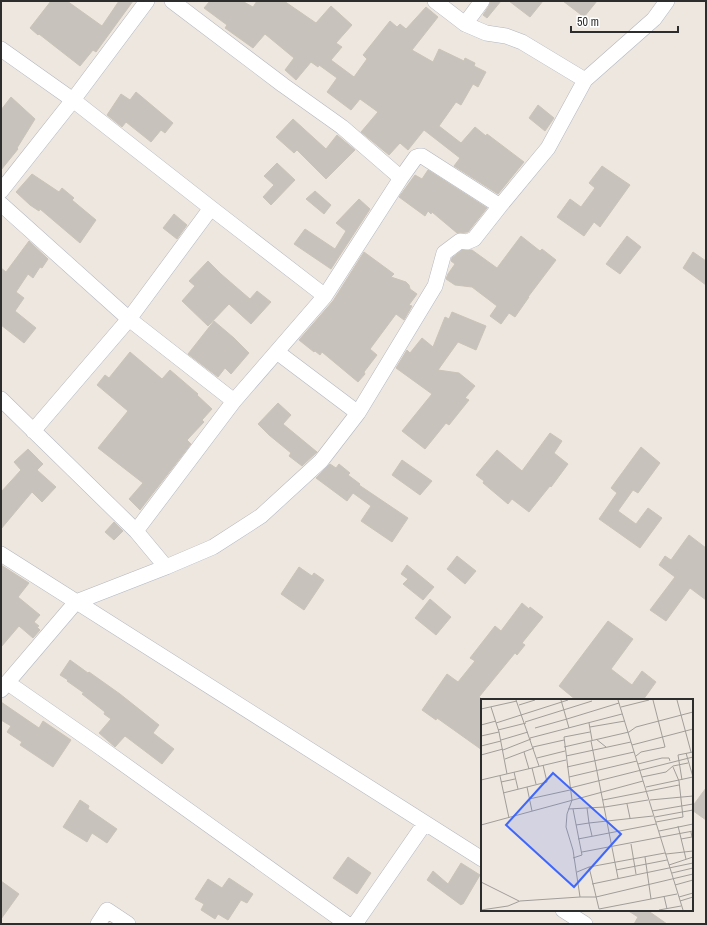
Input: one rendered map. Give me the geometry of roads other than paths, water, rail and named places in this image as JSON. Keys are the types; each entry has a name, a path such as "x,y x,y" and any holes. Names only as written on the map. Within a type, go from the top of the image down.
{"street":[{"path":"1,191 73,100 147,1"},
{"path":"172,1 283,85 342,127 401,178"},
{"path":"435,1 465,24 486,34 506,36 522,42 585,80"},
{"path":"465,24 482,1"},
{"path":"347,924 97,745 4,686 76,602 213,547 261,516 321,461 358,414 435,286 444,253 460,241 467,242 474,239 548,148 585,80 654,19 667,1"},
{"path":"1,49 73,100 325,296"},
{"path":"136,531 234,401 325,296 416,157 422,156 500,206"},
{"path":"1,204 129,319 234,401"},
{"path":"33,431 129,319 210,208"},
{"path":"277,352 358,414"},
{"path":"1,399 136,531 166,567"},
{"path":"1,554 481,858"},
{"path":"355,924 425,823"},
{"path":"98,924 108,910 128,924"},
{"path":"565,911 585,924"}]}
